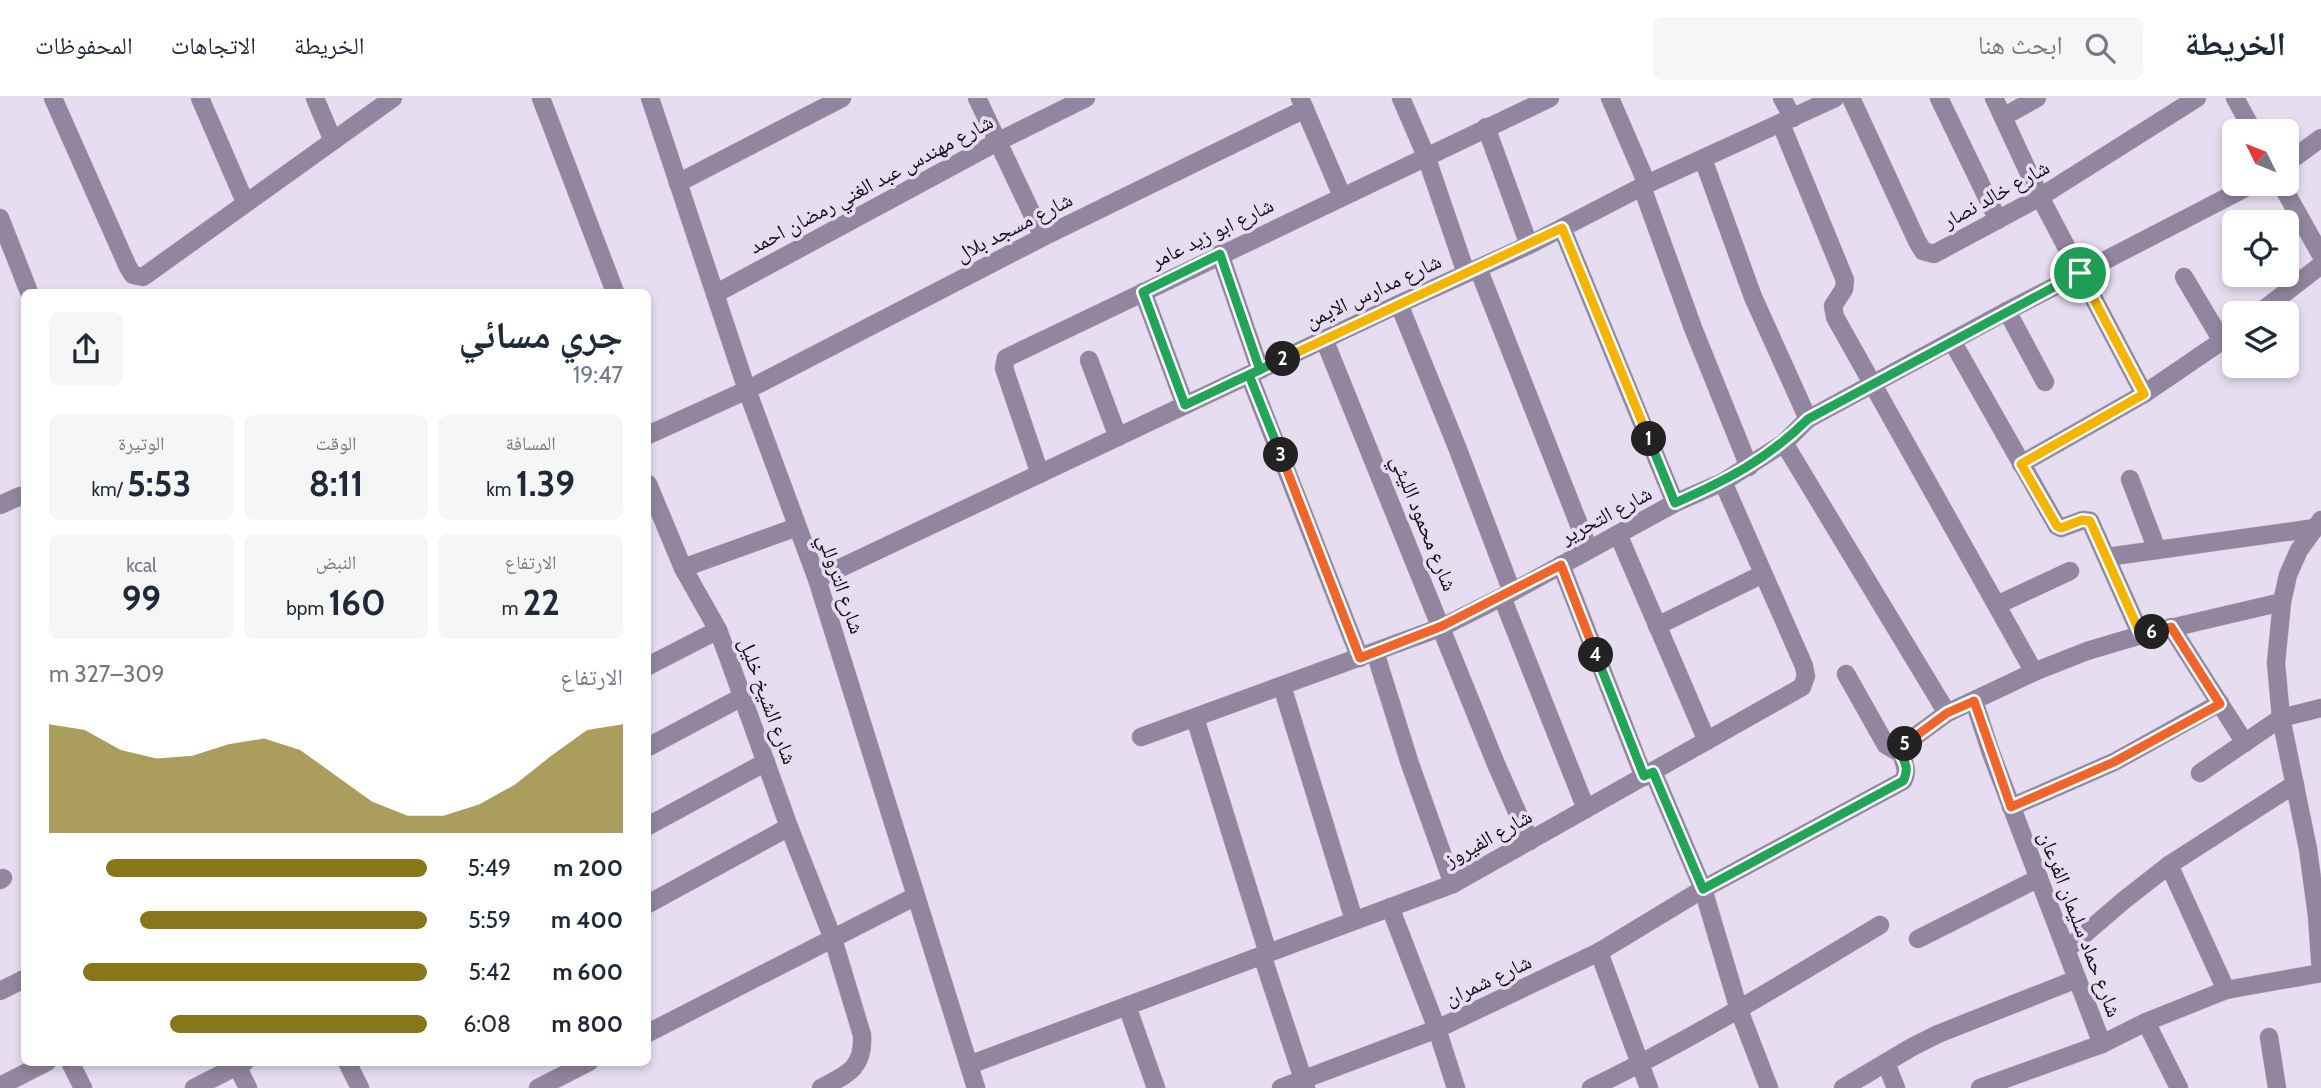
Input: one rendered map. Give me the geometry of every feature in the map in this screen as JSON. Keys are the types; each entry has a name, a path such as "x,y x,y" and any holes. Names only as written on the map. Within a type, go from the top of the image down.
{"street":[{"path":"53,98 130,271 138,277 147,275 393,98"},
{"path":"200,98 245,202"},
{"path":"315,98 334,141"},
{"path":"541,98 614,289"},
{"path":"678,183 842,98"},
{"path":"977,98 1043,237"},
{"name":"شارع مهندس عبد الغني رمضان احمد","path":"715,294 997,142 1086,98"},
{"path":"1401,98 1589,550"},
{"name":"شارع ابو زيد عامر","path":"1040,474 1004,368 1006,358 1550,98"},
{"path":"1609,98 1644,186 1693,328 1749,467"},
{"path":"1782,98 1787,121 1845,280 1844,289 1836,300 1833,312 2034,672"},
{"name":"شارع مدارس الايمن","path":"817,579 1529,245 1644,186 1835,98"},
{"name":"شارع خالد نصار","path":"1850,98 1923,251 1934,254 2040,197 2196,98"},
{"path":"1939,98 1998,220"},
{"path":"1994,98 2040,197 2144,394"},
{"path":"2003,117 2037,98"},
{"path":"2235,98 2246,119"},
{"name":"شارع التروللي","path":"654,100 678,183 747,390 817,579 976,1088"},
{"path":"1303,104 1342,196"},
{"name":"شارع مسجد بلال","path":"651,434 747,390 1303,104"},
{"path":"1486,127 1529,245"},
{"path":"2300,153 2321,138"},
{"path":"1703,159 1753,297 1808,419"},
{"name":"شارع التحرير","path":"1141,737 1368,655 1442,626 1507,594 1675,503 1723,482 1749,467 1784,443 1808,419 2230,196"},
{"path":"2288,196 2321,255"},
{"path":"0,218 29,289"},
{"path":"1562,228 1675,503"},
{"path":"1220,254 1255,372 1368,655 1453,884"},
{"path":"2274,301 2321,265"},
{"path":"2184,277 2222,328"},
{"path":"1143,292 1185,405"},
{"path":"1399,304 1457,447 1507,594 1586,809"},
{"path":"2007,312 2045,382"},
{"name":"شارع محمود الليثي","path":"1324,339 1496,764 1530,841"},
{"path":"1952,341 2057,526 2061,528 2082,520 2090,521 2141,635"},
{"path":"2021,464 2144,394 2222,342"},
{"path":"1089,360 1118,437"},
{"path":"1784,443 1947,713"},
{"path":"2130,479 2157,550"},
{"name":"شارع الفيروز","path":"969,1065 1453,884 1802,687 1806,676 1804,666 1723,482"},
{"name":"شارع الشيخ خليل","path":"651,491 683,568 718,630 789,827 833,939 862,1035 863,1051 857,1065 845,1076 821,1088"},
{"path":"0,505 21,496"},
{"path":"2108,557 2318,524"},
{"path":"1980,1088 2102,1044 2146,1022 2226,990 2321,973 2319,916 2281,718 2276,663 2281,602 2287,575 2299,551 2318,524"},
{"path":"683,568 797,527"},
{"path":"1618,534 1707,741"},
{"path":"1561,565 1648,774 1703,889 1739,1010 1769,1088"},
{"path":"1997,606 2070,571"},
{"path":"1657,626 1763,574"},
{"path":"1846,674 1886,745 1900,753 1907,741 1947,713 2034,672 2087,651 2141,635 2281,602"},
{"path":"2171,627 2245,743"},
{"path":"651,664 718,630"},
{"path":"1282,687 1354,920"},
{"path":"651,745 742,697"},
{"name":"شارع حماد سليمان الفرعان","path":"1974,701 2011,807 2102,1044"},
{"path":"2011,807 2114,762 2220,704"},
{"path":"2200,774 2281,718 2321,708"},
{"path":"1195,718 1304,1084"},
{"name":"شارع شمران","path":"1280,1088 1304,1084 1437,1029 1598,952 1703,889 1903,781 1907,767 1900,753"},
{"path":"651,824 766,762"},
{"path":"2066,950 2169,865 2295,784"},
{"path":"651,902 789,827"},
{"path":"2169,865 2226,990"},
{"path":"1918,939 2039,878"},
{"path":"651,1031 916,896"},
{"path":"1390,907 1437,1029 1456,1088"},
{"path":"1591,1088 1739,1010 1880,925"},
{"path":"1598,952 1648,1088"},
{"path":"1843,1088 1938,1034 2077,979"},
{"path":"0,991 21,980"},
{"path":"1127,1006 1156,1088"},
{"path":"2146,1022 2175,1087"},
{"path":"2269,1037 2277,1088"},
{"path":"1886,1063 1896,1088"},
{"path":"0,1086 39,1066"},
{"path":"71,1066 83,1088"},
{"path":"194,1088 237,1066"},
{"path":"242,1066 248,1088"},
{"path":"352,1066 360,1088"},
{"path":"538,1088 581,1066"}],"route":[{"path":"2080,273 1808,419 1784,443 1749,467 1723,482 1675,503 1562,228 1529,245 1399,304 1324,339 1260,370 1249,375 1185,405 1143,292 1220,254 1260,370 1249,375 1360,658 1442,626 1561,565 1644,776 1653,772 1703,889 1903,781 1907,767 1900,753 1902,746 1947,713 1974,701 2011,807 2114,762 2220,704 2171,627 2141,635 2090,521 2086,519 2066,527 2057,526 2021,464 2144,394 2080,273"}]}
